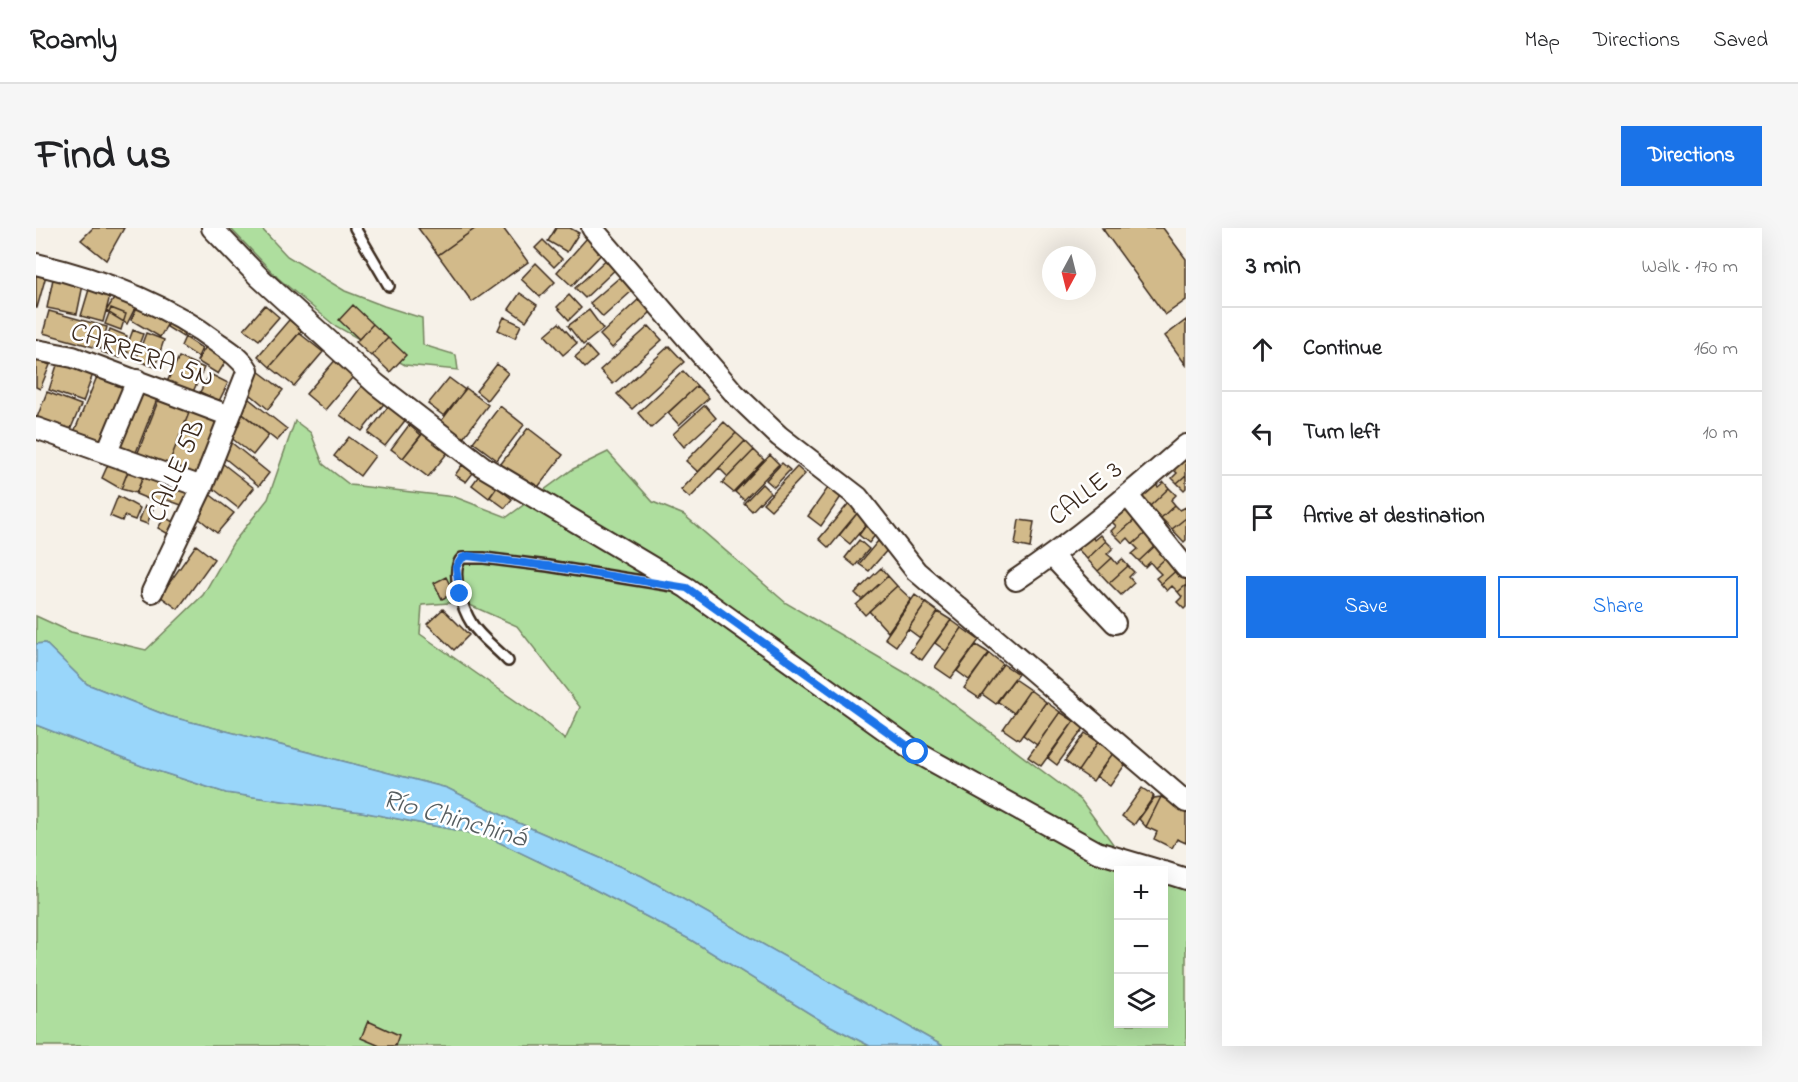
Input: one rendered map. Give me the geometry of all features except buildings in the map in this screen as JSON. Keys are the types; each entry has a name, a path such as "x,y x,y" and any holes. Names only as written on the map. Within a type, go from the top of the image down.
{"street":[{"path":"212,228 258,276 376,384 482,466 687,588 916,752 1097,852 1144,866"},
{"path":"592,228 735,394 779,436 858,497 916,571 1186,802"},
{"name":"CALLE 5B","path":"36,264 136,295 203,332 243,361 248,370 202,487 152,592"},
{"name":"CARRERA 5N","path":"36,350 73,357 230,416"},
{"path":"107,452 137,380"},
{"path":"36,428 202,487"},
{"name":"CALLE 3","path":"1016,580 1052,556 1128,496 1186,446"},
{"path":"1128,496 1186,568"},
{"path":"1052,556 1115,623"},
{"path":"1168,873 1186,879"}],"lane":[{"path":"355,228 388,286"},
{"path":"508,660 472,624 457,580 456,567 462,558 484,558 548,566 687,588"}],"green space":[{"path":"230,228 261,228 287,256 345,291 422,318 423,345 456,355 458,370 405,365 334,325 278,278"},
{"path":"295,421 311,433 323,464 350,485 455,497 507,517 573,469 608,452 653,502 684,515 786,603 933,689 1081,800 1129,866 1114,866 1114,1028 1168,1028 1168,881 1186,886 1186,1046 943,1046 642,876 514,821 447,788 168,716 87,684 45,643 36,644 36,616 71,632 146,650 203,595 233,543 268,499","holes":["463,602 517,626 580,707 565,740 540,718 420,634 422,605"]},
{"path":"36,725 142,766 226,793 362,812 486,836 569,876 691,940 825,1023 870,1046 36,1046"}],"water":[{"name":"Río Chinchiná","path":"45,643 87,684 168,716 447,788 514,821 642,876 943,1046 870,1046 825,1023 691,940 569,876 486,836 362,812 226,793 142,766 36,725 36,644"}],"route":[{"path":"460,594 456,567 462,558 468,556 687,588 916,752"}]}
